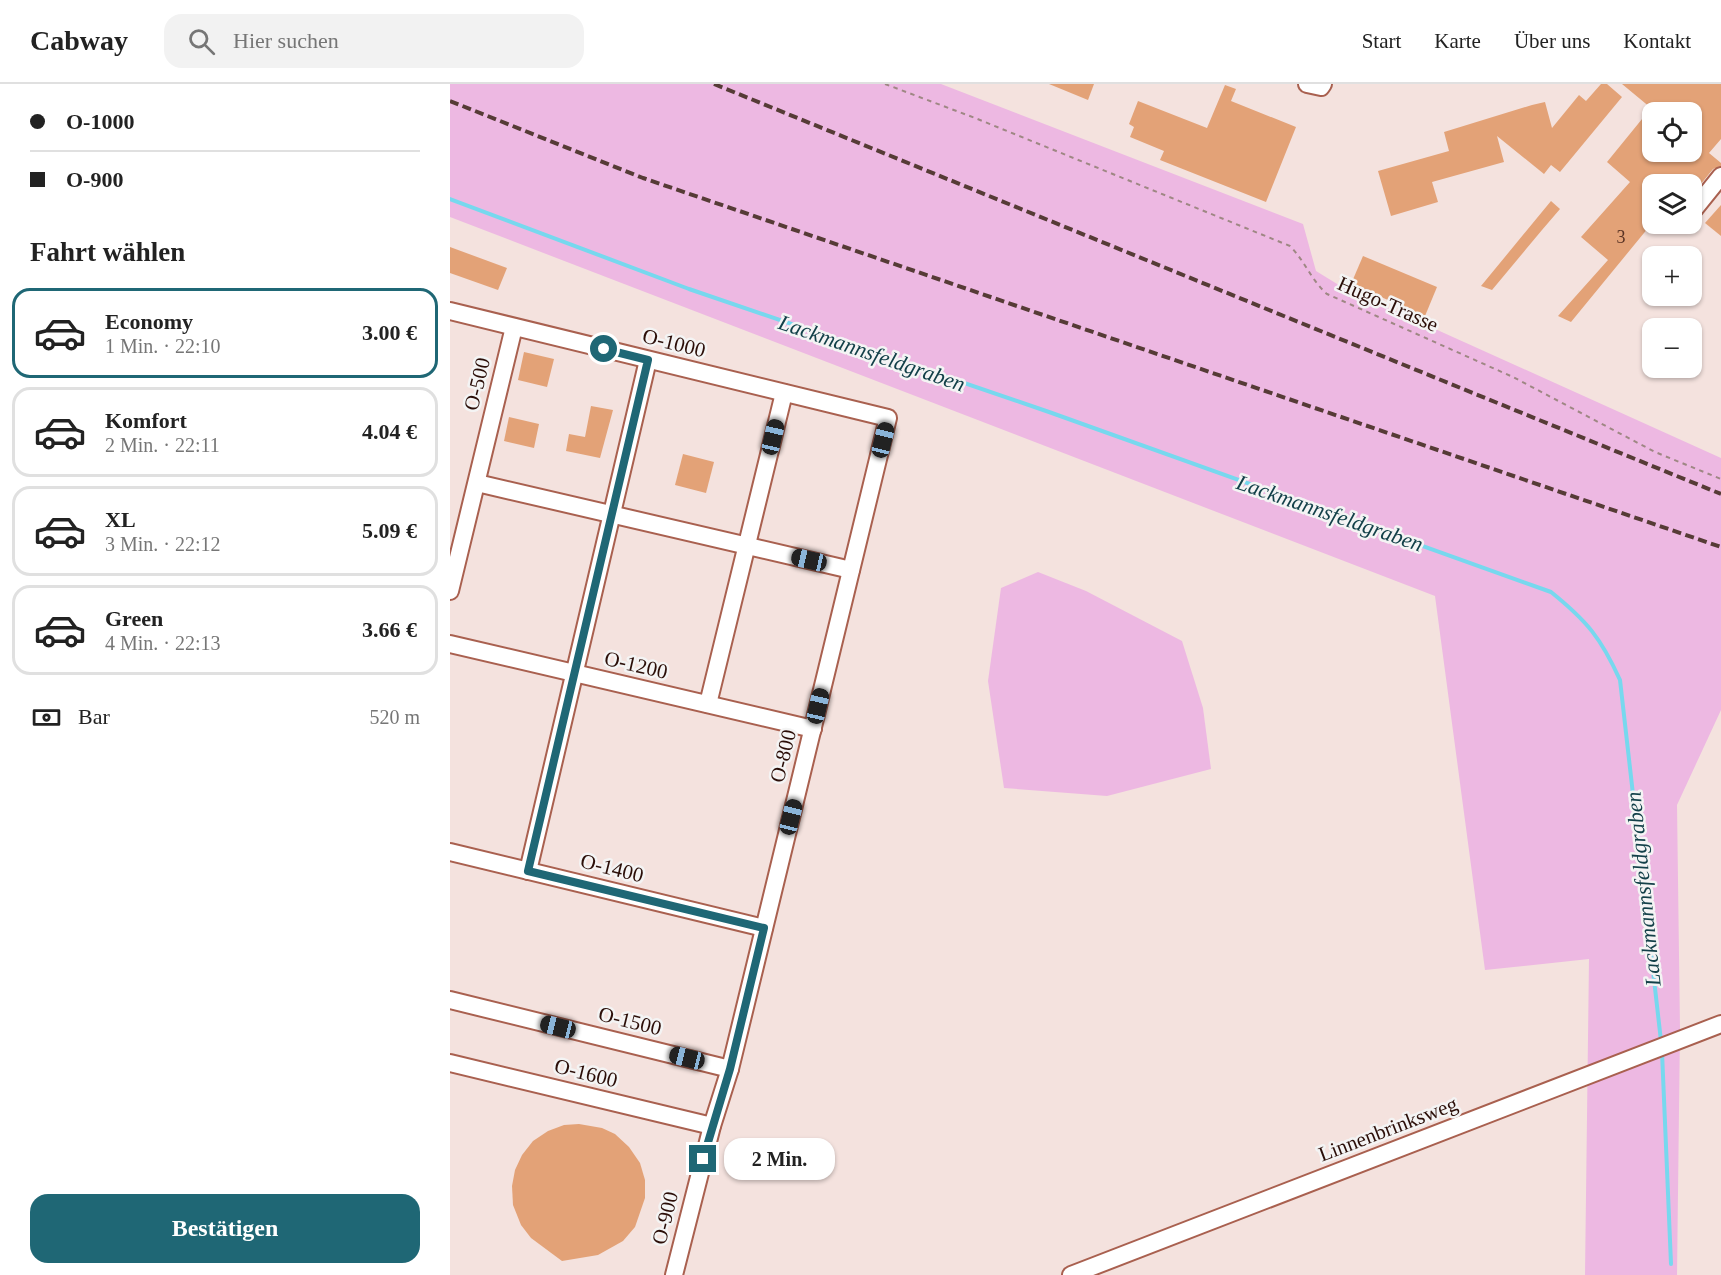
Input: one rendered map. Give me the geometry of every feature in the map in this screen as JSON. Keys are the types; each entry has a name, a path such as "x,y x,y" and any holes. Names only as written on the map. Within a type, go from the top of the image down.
{"street":[{"path":"1307,84 1321,87 1323,84"},
{"path":"1702,200 1721,176"},
{"name":"O-1000","path":"450,311 888,418"},
{"name":"O-500","path":"450,591 514,327"},
{"path":"528,871 648,360"},
{"path":"708,704 784,393"},
{"name":"O-800","path":"730,1069 888,418"},
{"path":"477,483 851,570"},
{"name":"O-1200","path":"450,644 813,729"},
{"name":"O-1400","path":"450,852 764,928"},
{"name":"O-1500","path":"450,1000 730,1069"},
{"name":"Linnenbrinksweg","path":"1071,1275 1721,1024"},
{"name":"O-1600","path":"450,1063 712,1126"},
{"name":"O-900","path":"674,1275 712,1126 730,1069"}],"path":[{"name":"Hugo-Trasse","path":"885,84 986,122 1290,246 1304,262 1316,285 1327,294 1513,376 1655,452 1721,479"}],"shaded area":[{"path":"450,84 941,84 1303,224 1316,271 1342,287 1721,458 1721,710 1677,805 1680,1029 1677,1275 1585,1275 1589,959 1485,970 1435,596 450,217"},
{"path":"1038,572 1086,591 1182,641 1203,708 1211,769 1107,796 1004,788 988,681 1001,588"}],"building":[{"path":"1049,84 1094,84 1088,100"},
{"path":"1601,84 1607,84 1622,97 1560,172 1551,165 1544,174 1497,136 1504,162 1432,182 1438,202 1391,216 1378,171 1449,151 1444,132 1532,105 1545,102 1552,128 1579,95 1586,101"},
{"path":"1622,84 1721,84 1721,139 1709,153 1721,163 1721,166 1713,169 1702,183 1702,174 1642,174 1643,234 1571,322 1558,316 1608,260 1581,237 1630,182 1607,162 1642,119 1642,162 1702,162 1702,102 1644,102"},
{"path":"1225,85 1236,89 1231,101 1296,127 1266,202 1160,160 1164,151 1130,137 1134,127 1129,124 1138,101 1207,128"},
{"path":"1551,201 1560,209 1492,290 1481,286"},
{"path":"1721,205 1721,236 1705,223"},
{"path":"450,247 507,268 498,290 450,273"},
{"path":"1363,256 1437,287 1425,316 1351,284"},
{"path":"524,352 554,359 547,387 518,380"},
{"path":"591,406 613,410 600,458 566,451 569,434 585,437"},
{"path":"509,417 539,424 534,448 504,441"},
{"path":"683,454 714,462 706,493 675,485"},
{"path":"579,1124 602,1128 615,1134 629,1147 640,1163 645,1180 645,1198 635,1227 623,1241 598,1255 562,1261 531,1238 521,1225 513,1205 512,1186 515,1170 522,1155 533,1141 548,1131 564,1125"}],"waterway":[{"name":"Lackmannsfeldgraben","path":"450,199 689,289 1049,412 1551,592 1592,631 1620,680 1661,1041"},
{"name":"Lackmannsfeldgraben","path":"1662,1052 1671,1264"}],"railway":[{"path":"714,84 1721,494"},
{"path":"450,101 643,178 1721,547"}],"route":[{"path":"604,349 648,360 528,871 764,928 730,1069 703,1159"}]}
